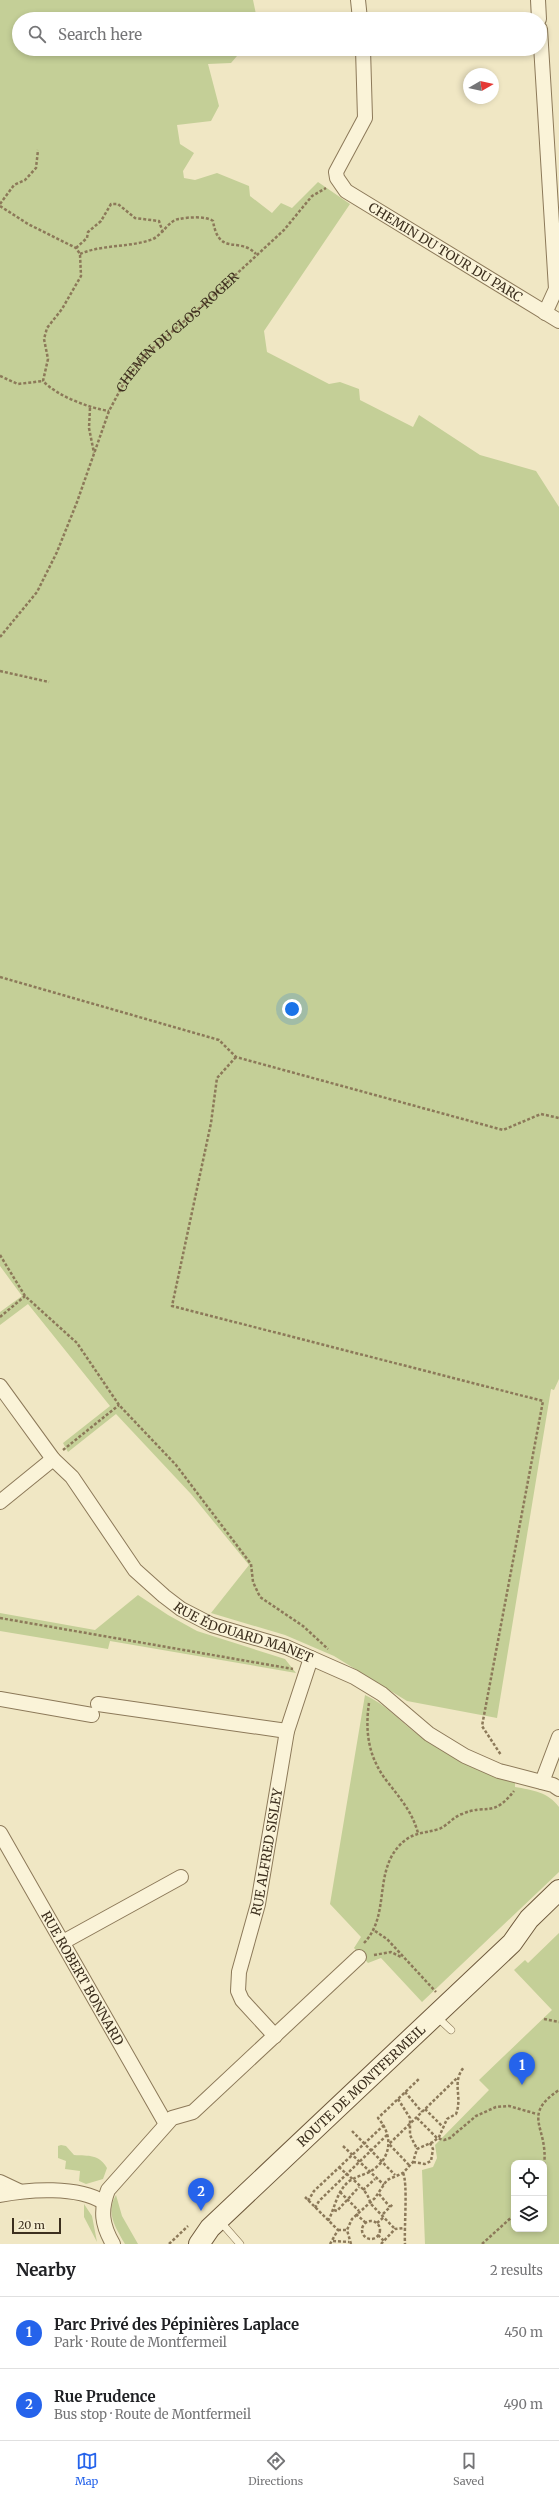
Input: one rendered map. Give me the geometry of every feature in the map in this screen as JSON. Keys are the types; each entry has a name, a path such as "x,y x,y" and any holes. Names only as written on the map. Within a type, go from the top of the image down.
{"main road":[{"name":"ROUTE DE MONTFERMEIL","path":"512,1943 529,1919 559,1890"},
{"name":"ROUTE DE MONTFERMEIL","path":"186,2244 214,2224 512,1943 536,1928 559,1909"},
{"name":"ROUTE DE MONTFERMEIL","path":"199,2244 214,2224"}],"street":[{"path":"358,0 359,12"},
{"path":"538,0 539,12"},
{"path":"337,178 336,172 365,118 363,56"},
{"path":"542,56 556,289 545,313"},
{"name":"CHEMIN DU TOUR DU PARC","path":"337,178 353,198 400,224 559,321"},
{"name":"RUE ÉDOUARD MANET","path":"0,1386 53,1459 72,1477 135,1570 164,1596 192,1615 212,1624 286,1647 370,1686 429,1734 465,1756 499,1771 542,1782 559,1789"},
{"path":"0,1502 53,1459"},
{"name":"RUE ALFRED SISLEY","path":"274,2036 242,2000 238,1985 239,1972 258,1904 287,1731 311,1658"},
{"path":"0,1699 287,1731"},
{"path":"542,1782 547,1764 559,1737"},
{"name":"RUE ROBERT BONNARD","path":"0,1832 166,2124"},
{"path":"63,1942 181,1877"},
{"path":"113,2244 102,2219 103,2202 108,2190 172,2118 193,2112 359,1958"},
{"path":"0,2182 19,2191"},
{"path":"0,2195 19,2191 83,2193 103,2202"}],"lane":[{"path":"435,2015 451,2030"},
{"path":"214,2224 240,2244"}],"path":[{"path":"38,150 36,168 25,180 14,184 0,205 28,224 76,248 80,254 81,276 62,309 49,324 44,334 48,359 43,381"},
{"name":"CHEMIN DU CLOS-ROGER","path":"0,637 37,592 57,552 109,411 126,379 145,355 203,305 256,254 284,230 312,196 322,191 337,178"},
{"path":"76,248 88,238 88,232 101,221 111,204 118,204 135,218 159,221 163,233"},
{"path":"80,254 96,247 121,246 152,239 163,233 170,223 178,218 208,218 213,221 215,233 220,242 232,246 246,247 256,254"},
{"path":"0,376 18,384 43,381 53,390 90,408 109,411"},
{"path":"90,408 89,428 94,454"},
{"path":"0,670 49,682"},
{"path":"0,977 220,1040 236,1056 503,1130 541,1114 559,1118"},
{"path":"236,1056 218,1078 211,1123 172,1306 542,1401 482,1726 494,1747 504,1758"},
{"path":"0,1255 25,1296 77,1343 118,1405 176,1465 251,1564 253,1582 260,1597 303,1626 333,1654"},
{"path":"0,1317 25,1296"},
{"path":"53,1459 118,1405"},
{"path":"0,1618 293,1669 311,1658"},
{"path":"370,1696 366,1729 371,1753 380,1771 408,1808 418,1833"},
{"path":"402,1957 387,1952 366,1961 359,1958 357,1951 374,1931 382,1904 383,1880 388,1863 398,1848 418,1833 440,1828 463,1813 493,1810 507,1800 517,1787"},
{"path":"374,1931 386,1939 436,1992"},
{"path":"544,2019 559,2022"},
{"path":"328,2221 334,2210 340,2192 352,2180 368,2173 382,2161 389,2144 457,2078 464,2066"},
{"path":"410,2165 389,2144 388,2134 384,2125 378,2118 420,2078"},
{"path":"338,2230 332,2243 350,2243 347,2230 356,2214 370,2203 384,2185 395,2175 402,2173 410,2165 417,2149 437,2138 447,2119 456,2114 458,2110 457,2078"},
{"path":"544,2160 544,2138 538,2114 543,2102 559,2090"},
{"path":"405,2092 443,2127"},
{"path":"398,2099 408,2114 411,2124 410,2135 417,2149"},
{"path":"417,2118 437,2138 444,2140 450,2138 476,2116 496,2107 509,2106 538,2114"},
{"path":"308,2201 314,2191 351,2154 384,2125"},
{"path":"352,2131 395,2175"},
{"path":"315,2208 319,2200 388,2134"},
{"path":"412,2162 425,2164 431,2161 433,2150 430,2143"},
{"path":"343,2146 368,2173 384,2185"},
{"path":"339,2167 363,2190 369,2198 370,2203 395,2229"},
{"path":"402,2173 406,2185 404,2197 405,2244"},
{"path":"363,2190 375,2179"},
{"path":"334,2210 337,2210 348,2200 359,2187"},
{"path":"340,2192 359,2211"},
{"path":"378,2194 390,2207"},
{"path":"305,2197 338,2230 347,2230"},
{"path":"377,2224 393,2204"},
{"path":"356,2214 366,2223"},
{"path":"482,2244 511,2218"},
{"path":"371,2221 377,2224 380,2230 378,2235 371,2238 365,2236 363,2231 366,2223 371,2221"},
{"path":"381,2244 395,2229 404,2228"},
{"path":"378,2235 384,2241"}],"green space":[{"path":"0,0 253,0 256,12 12,12 12,56 237,56 231,63 208,64 219,106 211,121 177,125 180,144 194,153 183,171 184,178 195,180 217,173 249,186 250,196 272,213 281,203 292,208 318,182 350,204 264,331 267,352 329,384 340,382 359,389 360,400 413,427 419,415 480,455 536,471 559,507 559,1379 554,1390 551,1389 497,1718 407,1701 334,1656 285,1635 211,1613 249,1565 191,1494 116,1414 68,1452 63,1443 110,1406 28,1304 0,1325 0,1312 22,1296 0,1266"},
{"path":"138,1595 168,1615 197,1631 285,1659 296,1673 110,1641 108,1649 0,1631 0,1613 95,1630"},
{"path":"365,1695 386,1708 417,1734 452,1756 489,1774 515,1783 515,1787 539,1792 550,1798 559,1807 559,1872 422,2002 381,1958 368,1963 354,1948 361,1937 330,1904"},
{"path":"559,1933 559,2244 425,2244 422,2170 433,2167 437,2158 435,2145 489,2090 479,2080 552,2010 514,1970 525,1960 528,1963"},
{"path":"58,2146 66,2146 74,2155 89,2156 101,2160 107,2168 103,2179 86,2184 79,2181 80,2171 65,2169 66,2161 58,2158"},
{"path":"116,2195 122,2216 138,2244 125,2244 115,2226 112,2208"},
{"path":"84,2204 92,2216 97,2242 84,2217"}],"place":[{"name":"Parc Privé des Pépinières Laplace","path":"522,2085"},
{"name":"Rue Prudence","path":"201,2211"}]}
